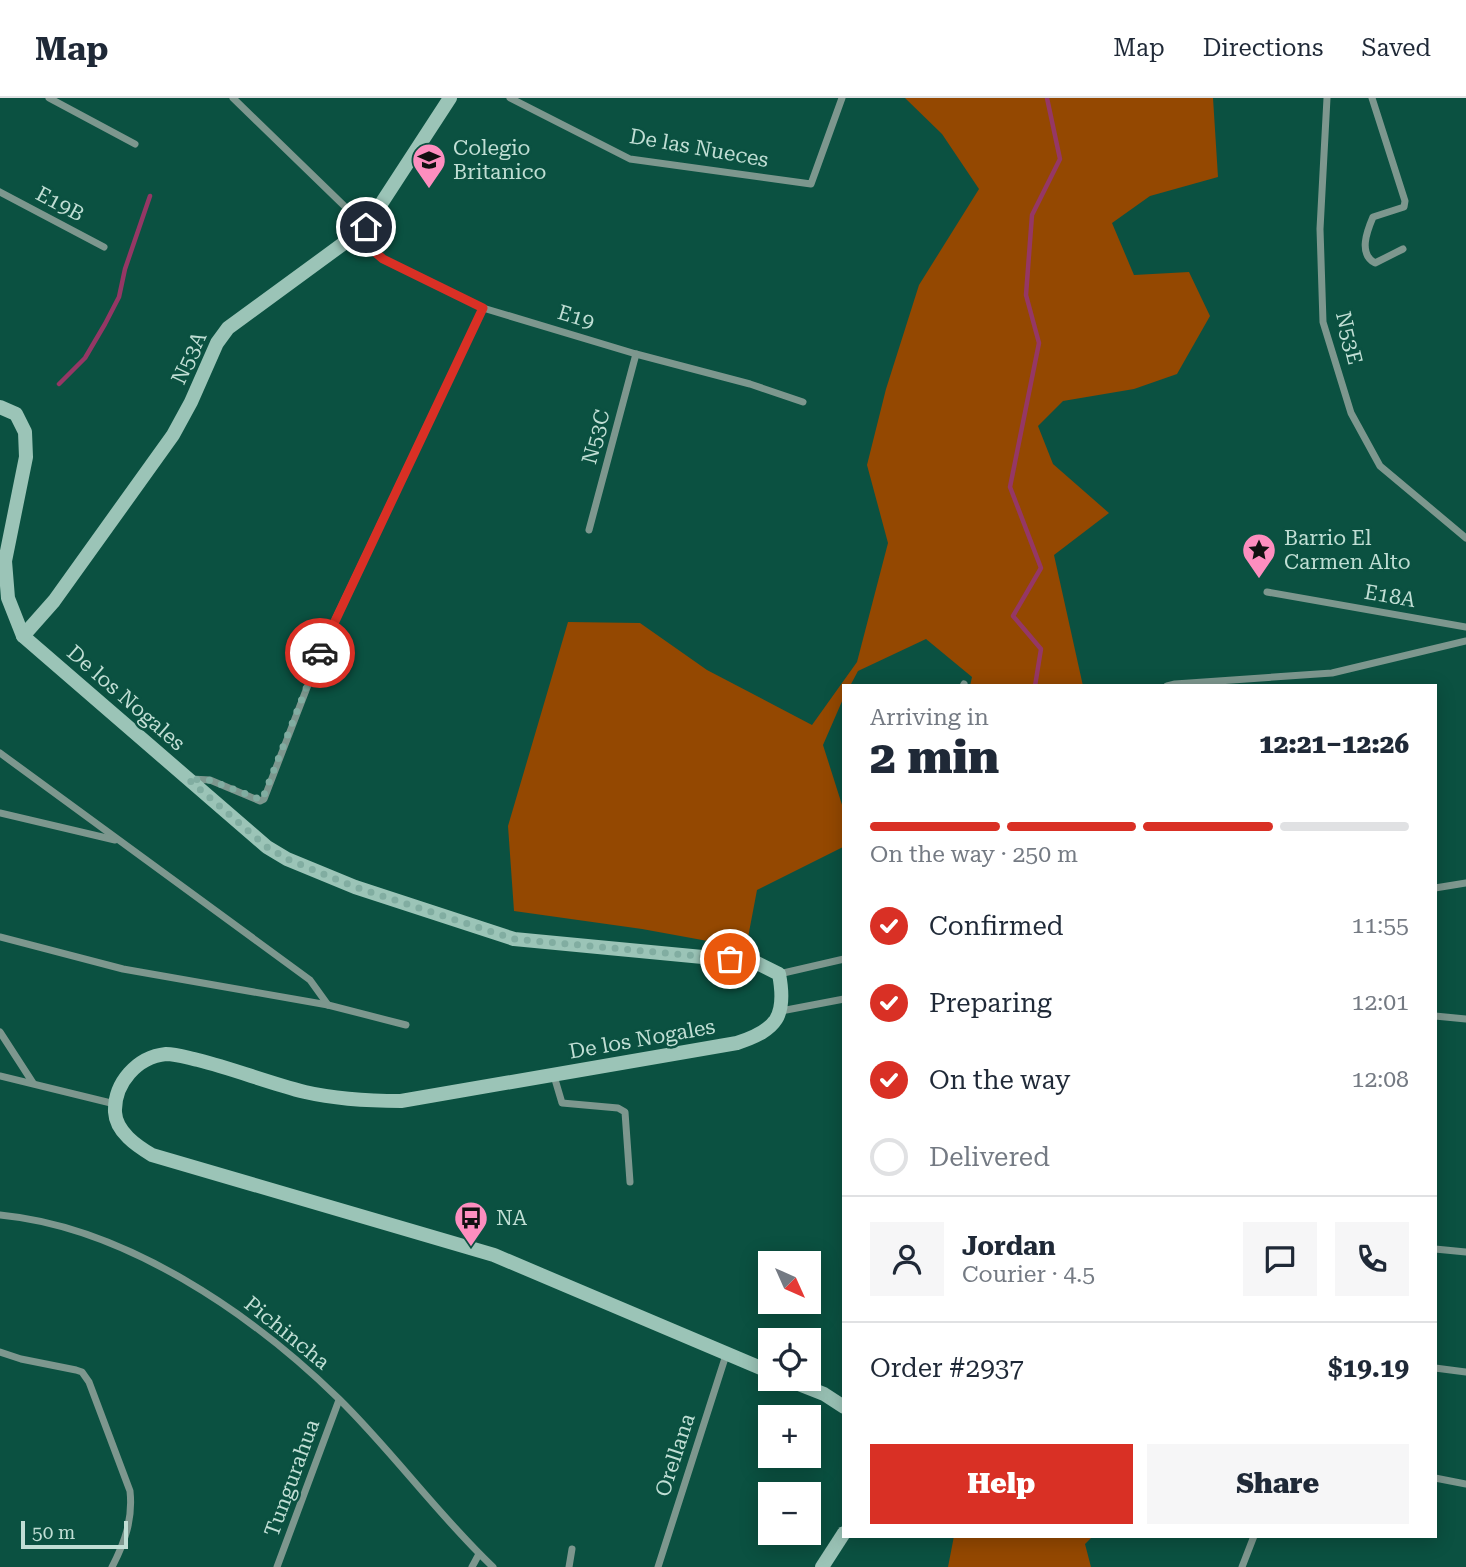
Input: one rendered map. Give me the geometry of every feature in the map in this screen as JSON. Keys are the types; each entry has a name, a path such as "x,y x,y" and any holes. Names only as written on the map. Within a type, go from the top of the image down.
{"street":[{"path":"50,98 135,144"},
{"path":"233,98 366,227"},
{"name":"N53A","path":"23,636 54,601 173,435 217,343 228,328 366,227 450,98"},
{"name":"De las Nueces","path":"510,98 630,159 811,184 842,98"},
{"name":"N53E","path":"1327,98 1320,229 1323,322 1351,413 1380,466 1466,538"},
{"path":"1372,98 1405,201 1404,207 1399,210 1373,216 1367,231 1365,248 1367,257 1374,263 1403,249"},
{"name":"E19B","path":"0,192 104,247"},
{"name":"E19","path":"366,227 370,248 383,259 483,308 636,354 750,384 803,402"},
{"path":"188,779 209,780 260,801 264,799 325,640 483,308"},
{"name":"N53C","path":"589,530 636,354"},
{"name":"De los Nogales","path":"0,407 16,414 25,432 26,457 5,561 8,598 23,636 267,847 287,859 355,887 514,939 755,962 779,974"},
{"name":"E18A","path":"1267,592 1466,627"},
{"path":"1175,684 1332,673 1466,640"},
{"path":"0,753 310,980 328,1005"},
{"path":"0,813 121,842"},
{"path":"1437,888 1466,883"},
{"path":"0,937 122,969 328,1005 406,1024"},
{"path":"842,959 779,974 783,1002 780,1011 842,999"},
{"name":"De los Nogales","path":"115,1104 121,1085 129,1072 152,1058 166,1054 232,1069 307,1092 377,1101 425,1098 737,1043 765,1031 780,1011"},
{"path":"1437,1016 1466,1019"},
{"path":"0,1032 33,1083"},
{"path":"0,1076 115,1104 116,1118 123,1131 135,1144 152,1155 494,1255 758,1368"},
{"path":"554,1076 562,1103 618,1108 625,1112 630,1182"},
{"name":"Pichincha","path":"0,1215 24,1218 107,1242 171,1274 234,1311 339,1399 493,1567"},
{"path":"1437,1250 1466,1252"},
{"path":"0,1352 82,1372 89,1382 131,1499 131,1518 112,1567"},
{"name":"Orellana","path":"658,1567 726,1355"},
{"path":"1437,1368 1466,1372"},
{"path":"816,1391 842,1406"},
{"name":"Tungurahua","path":"277,1567 339,1399"},
{"path":"1437,1478 1466,1484"},
{"path":"822,1567 842,1536"},
{"path":"1242,1567 1253,1538"},
{"path":"569,1567 572,1549"},
{"path":"472,1567 479,1554"}],"shaded area":[{"path":"905,98 1213,98 1218,177 1150,196 1112,223 1134,275 1189,272 1210,316 1177,374 1134,389 1063,401 1038,426 1053,464 1109,513 1054,555 1083,684 970,684 972,677 926,639 858,671 851,684 842,684 842,701 823,745 842,805 842,848 757,890 746,948 642,929 514,911 508,826 568,622 640,623 707,670 812,725 857,662 888,543 867,465 886,389 919,285 979,189 942,134"},
{"path":"954,1538 1091,1538 1085,1544 1091,1567 948,1567"}],"waterway":[{"path":"1035,684 1041,649 1013,616 1041,568 1010,487 1039,343 1026,295 1032,215 1060,159 1047,98"},
{"path":"59,384 85,358 119,297 125,269 150,196"}],"way so far":[{"path":"320,653 264,799 260,801 209,780 188,779 267,847 287,859 355,887 514,939 730,959"}],"place":[{"name":"Colegio Britanico","path":"429,190"},
{"name":"Barrio El Carmen Alto","path":"1259,580"},
{"name":"NA","path":"471,1248"}],"route":[{"path":"320,653 483,308 383,259 370,248 366,227"}]}
